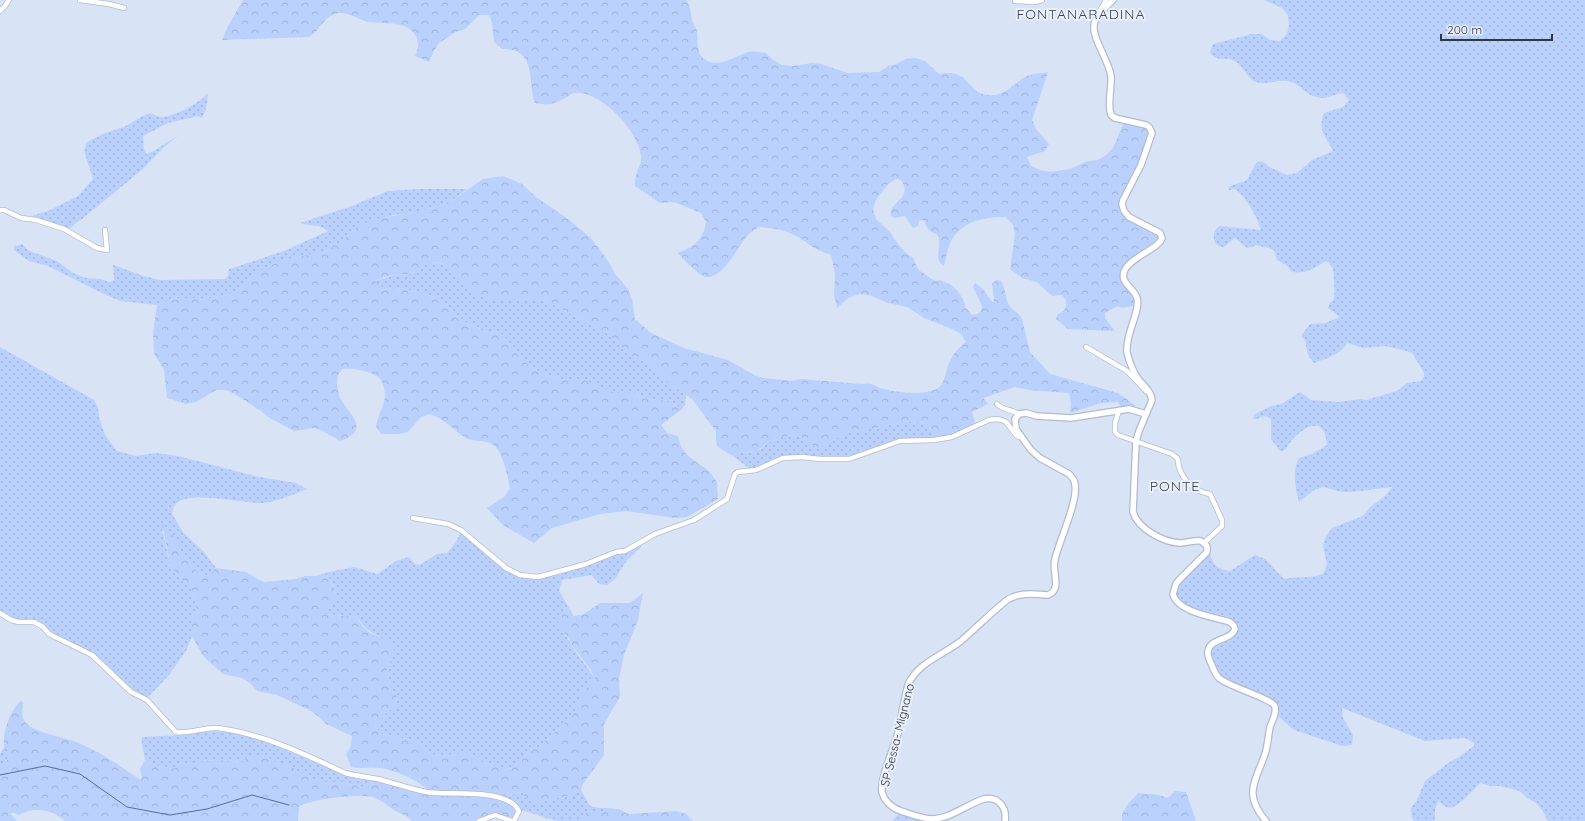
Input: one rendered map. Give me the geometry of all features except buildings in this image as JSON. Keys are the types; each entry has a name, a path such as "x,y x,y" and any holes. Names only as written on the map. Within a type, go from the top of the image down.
{"street":[{"path":"0,11 9,0"},
{"path":"80,0 109,4 124,8"},
{"path":"1014,0 1035,2 1042,0"},
{"path":"1106,0 1098,12 1094,25 1095,36 1109,66 1111,76 1111,115 1115,118 1146,125 1152,133 1141,165 1122,204 1124,211 1129,217 1160,233 1162,237 1160,243 1139,256 1123,274 1125,281 1136,294 1138,302 1129,333 1127,352 1133,370 1150,392 1152,400 1136,441 1133,508 1137,521 1146,530 1172,541 1189,542 1198,540 1207,546 1207,552 1176,584 1173,594 1175,601 1188,610 1233,624 1235,629 1233,634 1211,645 1208,649 1208,655 1214,672 1219,678 1228,684 1272,701 1275,706 1276,709 1270,728 1266,752 1252,787 1253,800 1266,821"},
{"path":"1097,18 1113,0"},
{"path":"0,210 4,210 21,218 36,220 64,229 97,248 107,250 105,230"},
{"path":"1086,347 1127,371 1142,388 1150,392"},
{"path":"997,404 1002,408 1012,410 1019,414 1026,413 1064,419 1129,409 1146,414"},
{"path":"1119,410 1115,423 1115,432 1118,435 1165,451 1177,458 1179,468 1188,483 1196,490 1210,494 1222,520 1222,526 1204,543"},
{"name":"SP Sessa- Mignano","path":"1005,821 1006,812 1002,804 998,801 989,799 934,819 915,816 897,809 888,803 882,794 882,788 897,734 908,685 914,675 922,667 961,640 1012,596 1033,594 1048,595 1055,589 1055,559 1073,502 1075,482 1069,474 1040,458 1020,437 1015,424 1015,419 1019,414"},
{"path":"413,518 448,524 461,530 506,568 520,575 538,577 586,564 616,552 625,551 655,534 694,520 727,499 735,474 738,472 756,470 783,458 802,457 820,459 849,459 900,441 934,440 952,437 989,420 996,419 1006,422 1017,436 1020,437"},
{"path":"0,613 11,620 19,622 34,622 43,627 49,634 92,655 132,692 147,700 176,732 191,732 211,728 256,735 353,776 378,779 424,792 483,795 503,799 517,807 519,811 513,821 495,815 479,821"}],"green space":[{"path":"243,0 686,0 689,5 693,24 697,31 699,53 703,58 714,63 726,61 748,52 757,52 766,53 773,60 782,65 792,66 812,63 821,64 848,73 879,72 888,66 897,64 905,59 915,58 925,61 939,74 956,74 967,81 976,91 986,95 994,95 1003,92 1029,75 1048,72 1032,120 1036,129 1049,144 1045,151 1027,157 1031,166 1050,172 1070,169 1088,161 1098,160 1113,148 1124,122 1147,128 1150,133 1149,140 1128,186 1121,210 1157,234 1158,239 1154,244 1131,259 1123,270 1121,277 1131,291 1134,302 1133,306 1122,308 1118,306 1105,313 1105,318 1115,331 1068,329 1056,319 1058,314 1065,309 1066,306 1066,300 1062,295 1052,296 1037,282 1022,278 1010,269 1015,234 1013,225 1006,217 982,219 961,229 955,234 951,241 944,266 938,257 938,237 928,229 924,220 919,221 918,226 913,228 905,216 895,218 891,216 893,207 903,196 904,186 901,180 896,179 888,184 876,200 873,209 876,219 890,232 905,252 913,258 920,271 935,281 940,280 950,284 957,290 963,299 966,308 972,315 981,311 982,306 973,287 975,283 983,289 993,303 994,298 992,284 996,280 1001,281 1009,305 1022,319 1030,352 1050,374 1118,393 1136,406 1121,407 1118,402 1101,403 1070,413 1071,403 1069,393 1029,390 1015,387 983,398 988,404 972,412 975,422 964,430 949,435 940,437 924,423 909,421 861,431 851,430 826,443 818,449 806,439 792,435 768,442 757,451 737,453 733,456 717,445 716,431 692,399 669,384 647,362 628,354 606,333 547,301 532,299 493,300 484,297 470,290 445,265 432,262 419,267 411,273 390,275 375,281 382,287 392,290 402,288 435,297 465,322 484,331 503,335 528,365 545,375 566,380 585,380 612,392 632,393 650,399 670,401 682,409 661,425 667,433 678,436 681,447 688,456 709,471 717,482 718,499 687,517 675,518 626,511 600,514 552,528 534,543 503,525 487,508 504,497 510,489 502,458 496,447 489,443 466,438 444,421 430,414 421,417 408,432 399,434 381,434 376,426 385,396 383,383 376,376 362,370 343,369 338,374 337,384 339,396 355,421 356,427 355,432 350,437 340,441 323,431 314,428 294,431 268,417 235,394 226,390 216,390 196,402 186,404 167,398 164,370 154,353 153,333 157,305 176,298 215,298 234,293 265,268 283,260 323,252 340,243 355,229 372,219 413,213 433,208 451,201 483,179 503,176 522,184 536,197 568,219 590,237 606,258 616,275 629,290 635,319 651,333 684,348 728,360 754,375 764,378 793,381 800,379 870,384 889,390 923,393 931,391 942,384 953,355 966,342 961,334 924,318 907,307 888,303 869,295 860,294 850,297 837,308 834,294 835,274 831,255 784,231 759,227 746,237 731,259 719,272 713,276 703,276 687,263 678,253 691,247 699,240 704,231 706,222 701,213 674,202 660,203 635,186 637,171 641,159 639,146 617,114 596,98 585,94 575,93 551,104 535,103 529,67 526,60 521,54 513,50 502,49 494,42 492,23 489,15 479,15 465,29 456,32 439,43 429,62 415,56 418,48 418,41 414,33 409,29 396,24 369,22 343,13 335,14 329,17 309,37 222,40"},
{"path":"1264,0 1585,0 1585,821 1548,821 1536,803 1527,798 1520,791 1480,783 1455,806 1450,808 1446,807 1438,801 1434,821 1414,821 1412,818 1411,808 1417,800 1425,781 1448,763 1474,746 1474,743 1465,738 1425,741 1342,708 1343,718 1353,735 1352,745 1342,746 1294,730 1279,717 1277,706 1272,699 1228,681 1219,675 1212,659 1211,648 1235,635 1237,628 1236,624 1229,617 1181,604 1176,595 1176,588 1179,584 1210,554 1214,564 1222,569 1230,571 1255,555 1265,559 1284,579 1323,574 1327,565 1323,545 1326,536 1332,528 1363,516 1369,508 1385,496 1392,487 1342,492 1323,487 1314,490 1299,502 1296,491 1295,468 1299,458 1312,454 1327,445 1325,433 1319,426 1308,427 1291,441 1285,450 1280,451 1271,439 1271,419 1264,416 1253,419 1255,414 1269,407 1283,403 1300,392 1311,400 1338,402 1361,399 1366,400 1397,391 1407,383 1421,381 1424,377 1424,373 1412,353 1385,346 1363,348 1347,343 1336,354 1314,363 1308,355 1305,340 1301,336 1310,324 1325,323 1340,317 1328,308 1330,303 1334,300 1333,269 1331,266 1326,261 1306,271 1292,272 1286,265 1277,260 1274,250 1272,249 1256,245 1247,248 1235,238 1224,247 1215,243 1214,233 1220,226 1261,230 1254,213 1247,202 1235,189 1229,190 1228,187 1247,180 1256,163 1262,161 1269,167 1287,175 1297,173 1312,160 1333,151 1323,133 1321,124 1322,119 1324,113 1343,107 1349,100 1343,93 1320,98 1312,96 1295,84 1287,81 1264,83 1256,82 1250,78 1235,61 1216,58 1210,53 1213,44 1252,34 1262,34 1270,40 1280,41 1287,34 1289,25 1288,15 1282,8"},
{"path":"208,93 206,109 202,118 198,116 168,123 143,136 144,150 146,154 152,152 179,135 164,147 143,169 71,227 67,229 32,216 50,210 78,196 93,179 84,151 87,142 105,133 124,127 150,113 159,117 171,115 199,101"},
{"path":"419,189 467,189 451,201 433,208 413,213 393,215 355,229 340,243 323,252 283,260 265,268 234,293 215,298 176,298 157,305 120,301 48,266 29,261 14,250 15,245 17,246 22,244 29,251 57,261 73,273 86,278 101,279 109,282 114,280 113,265 159,280 225,279 228,276 229,269 284,251 328,231 318,226 300,223 349,207 388,191"},
{"path":"430,262 440,263 450,267 469,289 487,298 497,300 537,299 547,301 606,333 628,354 647,362 669,384 686,394 685,405 682,409 670,401 650,399 632,393 612,393 585,380 566,380 545,375 528,365 503,335 484,331 465,322 435,297 402,288 392,290 382,287 375,281 394,275 413,273 421,265"},
{"path":"0,347 94,400 98,408 99,417 105,435 117,451 136,456 156,453 178,456 259,477 296,483 307,489 291,496 263,503 216,498 191,498 181,500 175,505 172,514 183,532 204,552 216,568 210,576 200,575 186,560 172,534 162,529 171,568 191,589 195,598 196,608 192,617 192,636 186,651 169,675 146,699 138,695 110,671 93,653 49,633 43,625 11,618 0,611"},
{"path":"909,421 924,423 940,437 891,441 873,449 849,456 819,457 786,455 751,470 733,456 737,453 752,452 761,449 768,442 792,435 806,439 818,449 826,443 851,430 861,431"},
{"path":"162,524 172,534 186,560 200,575 209,576 216,568 246,572 263,582 296,579 325,573 335,589 337,598 325,614 357,617 362,626 370,633 388,641 394,650 387,669 391,689 397,696 395,706 387,712 375,727 382,734 413,740 421,744 428,752 437,756 467,753 503,770 513,768 527,754 536,749 569,720 575,712 582,693 595,679 591,670 573,647 569,638 562,631 558,622 562,613 568,606 574,616 584,614 600,603 630,603 643,593 638,620 624,655 619,679 620,697 604,724 604,755 583,784 581,790 572,795 535,803 529,801 521,792 500,797 429,791 413,779 392,771 380,768 351,767 346,754 351,746 352,736 326,724 311,711 277,695 257,691 251,684 242,678 223,674 202,654 192,636 192,617 196,608 195,598 191,589 171,568"},
{"path":"460,532 505,566 515,572 533,579 640,545 641,547 627,560 615,579 607,585 599,584 592,575 562,580 559,591 568,606 562,613 562,631 595,679 582,693 575,712 569,720 536,749 527,754 513,768 503,770 467,753 437,756 428,752 421,744 413,740 382,734 375,727 387,712 395,706 397,697 391,689 387,669 391,659 379,636 366,629 357,617 325,614 336,598 335,588 325,573 354,567 377,574 396,561 409,557 416,565 421,564 437,554 447,553 455,543"},
{"path":"21,700 23,703 23,719 31,727 96,751 139,779 142,779 140,769 145,760 153,765 173,769 180,763 190,764 200,761 220,760 241,762 249,757 259,755 269,758 277,764 287,764 304,775 321,782 341,782 360,787 377,781 427,794 493,798 513,805 515,816 512,818 498,814 486,816 475,821 412,821 408,817 375,798 357,796 335,798 305,804 299,807 298,821 65,821 54,813 36,810 24,812 18,815 15,813 10,813 17,821 0,821 0,766 7,760 10,751 4,747 6,728 13,710"},
{"path":"213,731 240,733 278,746 356,779 377,781 360,787 341,782 321,782 304,775 287,764 277,764 269,758 249,757 241,762 220,760 200,761 190,764 180,763 173,769 153,765 145,760 142,737 180,735"},
{"path":"4,747 10,751 7,759 0,766 0,754"},
{"path":"581,790 590,806 609,808 602,812 587,812 579,821 556,821 521,810 511,801 500,797 522,792 535,803 572,795"},
{"path":"1175,791 1186,792 1196,821 1122,821 1125,809 1138,793 1159,795 1168,798"},
{"path":"609,808 619,809 628,814 677,811 686,814 693,821 579,821 587,812 602,812"},
{"path":"899,814 919,820 934,821 892,821"}],"waterway":[{"path":"0,775 45,766 80,774 127,807 170,815 207,809 252,795 289,805"}],"district":[{"name":"FONTANARADINA","path":"1081,14"},
{"name":"PONTE","path":"1175,486"}]}
